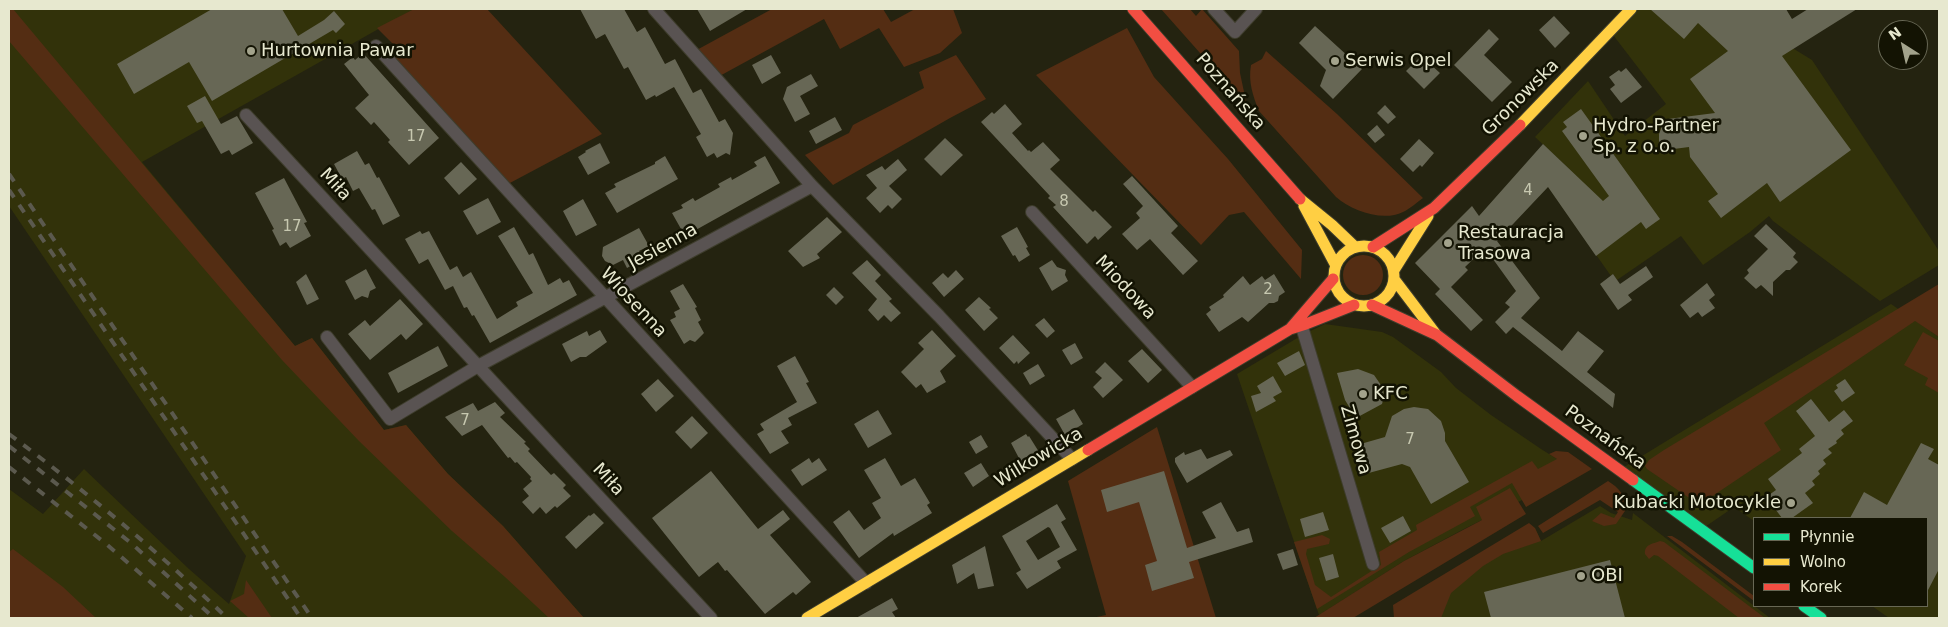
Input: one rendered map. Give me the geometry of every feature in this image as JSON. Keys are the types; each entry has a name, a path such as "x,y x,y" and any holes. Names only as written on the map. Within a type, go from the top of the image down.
{"main road":[{"name":"Poznańska","path":"1133,9 1300,199 1355,247"},
{"name":"Gronowska","path":"1373,247 1434,208 1520,125 1631,9"},
{"name":"Poznańska","path":"1300,199 1336,264"},
{"name":"Gronowska","path":"1394,275 1434,208"},
{"path":"1355,247 1373,247 1388,258 1394,275 1387,295 1380,301 1372,305 1354,305 1340,295 1333,280 1336,264 1343,253 1355,247"},
{"name":"Poznańska","path":"1394,275 1437,335"},
{"name":"Wilkowicka","path":"1296,328 1297,317 1322,294 1333,280"},
{"name":"Wilkowicka","path":"808,618 1072,459 1296,328 1354,305"},
{"name":"Poznańska","path":"1372,305 1437,335 1516,396 1753,567"},
{"path":"1805,607 1821,618"}],"street":[{"path":"654,9 812,186 939,316 1072,459"},
{"path":"1214,9 1235,32 1256,9"},
{"name":"Wiosenna","path":"376,46 866,583"},
{"name":"Miła","path":"246,115 711,618"},
{"name":"Jesienna","path":"478,366 812,186"},
{"name":"Miodowa","path":"1032,212 1192,388"},
{"name":"Zimowa","path":"1296,328 1373,564"},
{"path":"327,337 390,419 478,366"}],"shaded area":[{"path":"9,9 414,9 142,162 295,346 312,338 384,430 406,425 448,474 503,526 584,618 9,618 9,489 43,514 84,469 189,569 229,604 246,556 9,206"},
{"path":"9,9 13,9 295,346 312,338 384,430 406,425 448,474 503,526 584,618 549,618 452,531 359,441 282,360 9,41"},
{"path":"414,9 487,9 602,134 508,184 396,61 395,46 377,28"},
{"path":"772,9 883,9 891,22 915,9 953,9 962,33 940,53 904,67 879,28 840,49 824,19 716,78 693,52"},
{"path":"1161,9 1190,9 1196,16 1202,9 1239,51 1240,73 1247,106"},
{"path":"1631,9 1769,9 1794,49 1812,60 1939,251 1939,265 1880,301 1773,221 1769,216 1750,232 1703,265 1681,236 1617,280 1613,274 1611,276 1556,198 1578,182 1566,166 1535,137 1588,81 1625,136 1666,104 1610,31"},
{"path":"1127,28 1154,77 1228,159 1302,250 1301,279 1244,212 1229,215 1201,245 1036,75"},
{"path":"1266,51 1337,114 1423,198 1403,212 1386,216 1359,211 1336,197 1259,111 1252,89 1250,71 1251,65 1262,59"},
{"path":"956,55 986,99 833,185 805,155 849,133 853,125 924,88 919,72"},
{"path":"1363,255 1377,261 1383,275 1377,289 1363,295 1349,289 1343,275 1349,261"},
{"path":"1939,284 1939,337 1915,321 1764,423 1781,450 1711,497 1701,506 1645,466 1649,460 1664,450"},
{"path":"1891,304 1939,337 1939,618 1889,618 1873,607 1928,607 1928,517 1753,517 1753,520 1734,507 1702,529 1619,470"},
{"path":"1325,324 1382,332 1393,337 1441,372 1456,388 1491,415 1578,472 1404,561 1319,615 1237,374 1304,334"},
{"path":"1923,332 1939,341 1939,393 1925,385 1928,378 1904,365"},
{"path":"1157,427 1216,618 1092,618 1106,615 1068,481"},
{"path":"1556,451 1568,452 1592,469 1526,507 1512,483 1470,507 1475,516 1409,552 1317,609 1294,542 1322,535 1330,539 1329,544 1307,549 1306,554 1315,585 1331,597 1381,565 1379,552 1417,530 1416,525 1532,461 1538,469 1557,459 1549,454"},
{"path":"1608,481 1621,492 1627,508 1616,524 1604,526 1592,521 1601,513 1614,518 1618,512 1600,500 1543,533 1538,526"},
{"path":"1510,488 1526,514 1353,618 1314,618 1404,561 1482,520 1476,507"},
{"path":"1600,506 1611,513 1632,520 1633,513 1753,605 1753,607 1770,618 1397,618 1535,528 1541,541"},
{"path":"1529,523 1535,528 1541,541 1503,554 1483,566 1451,593 1441,618 1394,618 1393,605"},
{"path":"1667,536 1672,536 1682,542 1753,595 1753,600"},
{"path":"1660,541 1664,542 1765,618 1739,618 1658,556 1654,555 1649,559 1645,554 1646,548"},
{"path":"13,549 63,587 96,618 9,618 9,552"},
{"path":"246,580 272,618 249,618 230,601 244,594"}],"building":[{"path":"212,9 282,9 298,36 324,20 334,11 345,24 336,33 333,30 212,101 189,62 134,94 117,64"},
{"path":"580,9 624,9 637,32 645,27 665,64 675,59 693,93 701,89 719,122 725,119 733,133 730,155 726,153 717,158 714,153 707,157 696,137 701,134 674,87 646,100 628,67 624,69 605,34 596,39"},
{"path":"697,9 747,9 710,31"},
{"path":"1650,9 1786,9 1792,19 1808,9 1857,9 1782,56 1851,150 1780,202 1767,183 1721,218 1708,201 1718,194 1690,157 1689,147 1666,150 1659,143 1659,134 1662,126 1669,122 1668,119 1715,113 1690,79 1728,51 1698,23 1684,39"},
{"path":"1554,16 1570,33 1555,48 1539,30"},
{"name":"Serwis Opel","path":"1315,26 1362,69 1333,99 1320,86 1326,70 1299,43"},
{"path":"1489,29 1499,39 1484,55 1512,82 1492,102 1454,65"},
{"path":"363,53 439,138 409,165 388,142 390,140 374,122 371,125 355,108 369,95 344,64 353,57 355,60"},
{"path":"771,55 781,73 762,84 752,65"},
{"path":"1421,56 1440,73 1424,89 1406,71"},
{"path":"1626,68 1642,87 1621,103 1610,89 1615,85 1609,77 1619,70 1621,72"},
{"path":"811,74 818,86 800,96 810,114 795,122 783,99 787,87"},
{"path":"205,96 221,124 237,116 253,143 232,155 229,150 221,154 202,121 197,123 187,106"},
{"path":"1005,104 1022,124 1012,133 1031,152 1043,142 1060,160 1050,169 1093,212 1095,210 1112,227 1098,240 1095,236 1087,244 1053,207 1056,205 1048,198 1050,196 981,122"},
{"path":"1385,105 1396,117 1388,124 1377,113"},
{"path":"1581,109 1660,219 1646,229 1641,222 1596,256 1548,187 1497,241 1540,298 1521,318 1562,351 1578,331 1604,351 1587,372 1615,394 1613,408 1513,327 1506,334 1495,322 1510,307 1505,303 1516,291 1485,248 1465,267 1468,270 1451,287 1483,320 1471,331 1435,294 1440,289 1415,263 1472,206 1479,216 1543,144 1603,201 1609,196 1562,131 1567,127 1563,122"},
{"path":"835,117 842,130 816,144 809,131"},
{"path":"1377,125 1385,135 1375,143 1367,134"},
{"path":"945,138 963,155 941,176 924,159"},
{"path":"1419,139 1434,153 1422,167 1420,165 1413,172 1400,159"},
{"path":"600,143 610,163 588,175 578,157"},
{"path":"357,151 365,165 369,163 377,178 379,177 400,216 383,225 375,209 372,210 359,188 353,191 346,177 342,179 334,164"},
{"path":"665,156 678,179 617,213 605,193 616,187 614,184 655,164 655,162"},
{"path":"765,156 780,183 685,236 672,213 683,208 681,205 693,198 695,201 720,187 718,184 731,177 732,180 757,166 754,162"},
{"path":"898,159 907,170 889,186 902,199 892,209 888,205 880,213 866,198 877,188 866,175 882,166 885,170"},
{"path":"461,162 477,179 459,195 444,178"},
{"path":"1132,176 1178,226 1171,233 1198,261 1183,275 1150,239 1137,250 1122,234 1140,218 1136,213 1143,206 1123,184"},
{"path":"284,178 307,222 304,223 311,236 290,248 286,242 280,246 272,230 274,229 255,193"},
{"path":"488,198 501,222 477,235 463,211"},
{"path":"583,199 597,225 576,236 563,211"},
{"path":"827,217 842,232 817,254 820,258 803,267 788,251"},
{"path":"1766,224 1796,253 1793,257 1798,262 1773,282 1773,296 1761,285 1756,289 1744,278 1749,273 1747,270 1768,249 1754,236"},
{"path":"514,227 529,255 533,253 548,285 560,278 563,283 569,280 577,295 490,343 474,315 472,316 467,307 464,308 453,286 445,290 428,259 419,264 405,239 420,231 422,234 429,231 450,270 457,266 463,277 471,272 497,319 518,306 516,302 533,293 498,236"},
{"path":"1017,227 1028,247 1026,248 1030,255 1019,262 1015,255 1013,256 1001,236"},
{"path":"639,228 649,246 639,251 643,259 627,268 623,260 613,265 605,261 602,256 603,247"},
{"path":"867,260 881,275 875,281 892,299 889,301 901,313 891,322 884,315 878,321 868,310 877,299 852,273"},
{"path":"1052,260 1057,267 1066,270 1065,275 1068,281 1052,291 1039,268"},
{"path":"1646,266 1653,277 1628,295 1632,300 1618,310 1600,284 1613,274 1620,284"},
{"path":"366,269 376,288 370,291 368,298 362,296 355,300 345,281"},
{"path":"956,270 964,279 944,297 932,283 943,273 948,278"},
{"path":"306,274 319,299 307,305 296,282"},
{"path":"1274,274 1285,292 1279,296 1278,301 1269,303 1248,322 1242,317 1219,332 1206,314 1211,310 1209,307 1224,297 1223,295 1243,276 1250,285 1262,276 1265,280"},
{"path":"1707,283 1715,295 1709,300 1715,308 1702,317 1698,312 1690,318 1680,305"},
{"path":"683,284 697,307 695,308 701,320 698,322 704,333 695,342 690,340 684,344 670,320 676,317 674,312 680,309 670,291"},
{"path":"834,287 844,297 836,305 826,295"},
{"path":"979,297 991,308 989,309 998,318 984,331 965,310"},
{"path":"400,299 423,324 406,340 401,334 370,360 348,334 365,320 370,326"},
{"path":"1044,318 1055,331 1047,338 1035,325"},
{"path":"600,330 607,342 586,357 580,357 571,362 562,344 587,331 589,336"},
{"path":"932,330 956,356 940,371 946,382 927,393 921,384 916,388 901,372 924,349 918,343"},
{"path":"1013,335 1030,353 1018,364 1017,361 1014,364 999,348"},
{"path":"1075,343 1083,358 1071,365 1062,350"},
{"path":"438,346 448,366 398,393 388,373"},
{"path":"1142,349 1162,370 1148,383 1128,361"},
{"path":"1299,351 1305,365 1285,376 1277,363"},
{"path":"795,356 809,382 806,383 817,403 788,418 792,425 781,431 789,443 770,454 757,434 764,430 760,424 797,402 777,366"},
{"path":"1105,362 1123,380 1103,398 1093,387 1102,378 1095,372"},
{"path":"1038,364 1045,376 1030,385 1023,373"},
{"name":"KFC","path":"1358,369 1374,375 1383,388 1384,397 1382,404 1356,418 1345,400 1337,373"},
{"path":"1273,376 1282,392 1273,397 1276,401 1256,412 1251,396 1261,393 1257,386"},
{"path":"658,379 674,396 656,412 641,394"},
{"path":"1845,379 1855,393 1842,402 1834,391 1838,388 1836,385"},
{"path":"1811,399 1829,422 1844,410 1853,421 1841,430 1844,434 1836,441 1837,443 1828,449 1832,453 1823,460 1826,464 1818,471 1820,474 1812,481 1815,485 1805,493 1813,503 1793,517 1781,517 1766,497 1776,490 1768,479 1802,453 1799,449 1815,436 1796,411"},
{"path":"495,402 505,413 500,417 526,442 524,443 530,449 528,451 551,475 554,473 566,485 563,488 571,496 557,508 555,506 546,514 540,507 533,514 522,502 529,496 523,489 532,481 531,477 517,462 515,463 510,457 508,458 482,425 462,436 445,417 473,403 478,411"},
{"path":"1414,407 1428,409 1441,421 1445,433 1445,441 1469,482 1431,504 1410,467 1402,464 1365,474 1357,445 1385,437 1392,416 1404,409"},
{"path":"1074,409 1083,424 1065,435 1056,419"},
{"path":"878,410 892,434 868,448 854,424"},
{"path":"692,416 708,433 691,449 675,432"},
{"path":"1026,434 1039,452 1021,462 1011,443"},
{"path":"981,435 988,447 976,454 969,442"},
{"path":"1921,443 1934,449 1928,459 1939,465 1939,569 1928,590 1928,517 1851,517 1864,492 1887,505"},
{"path":"1201,449 1207,459 1230,450 1233,455 1187,483 1175,462 1175,458 1184,452 1185,455"},
{"path":"809,458 812,463 819,458 827,470 802,486 791,470"},
{"path":"885,458 901,486 915,478 930,503 927,505 932,513 894,536 893,533 859,558 833,522 849,510 864,530 881,518 872,503 881,498 864,470"},
{"path":"981,463 989,476 973,487 964,473"},
{"path":"711,471 758,529 783,510 790,519 770,535 811,582 796,595 793,592 765,614 718,562 699,577 652,518"},
{"path":"1164,471 1187,548 1216,538 1202,512 1221,502 1237,532 1249,528 1253,542 1189,562 1194,578 1152,591 1145,565 1157,561 1139,502 1107,512 1101,490"},
{"path":"1057,504 1066,519 1061,522 1077,550 1057,561 1061,568 1027,589 1016,573 1021,570 1002,536","holes":["1048,527 1060,547 1038,560 1026,541"]},
{"path":"1323,512 1329,530 1305,537 1300,519"},
{"path":"594,513 604,523 576,549 565,537 589,515"},
{"path":"1403,516 1411,531 1390,543 1381,528"},
{"path":"985,546 994,586 978,589 974,573 957,584 952,565"},
{"path":"1293,549 1298,565 1283,570 1277,554"},
{"path":"1333,554 1339,577 1326,581 1319,558"},
{"name":"OBI","path":"1610,560 1625,618 1491,618 1484,592"},
{"path":"892,598 898,609 892,612 896,618 856,618"}],"railway":[{"path":"9,174 312,618"},
{"path":"9,190 301,618"},
{"path":"9,434 121,523 175,569 227,618"},
{"path":"9,446 131,543 214,618"},
{"path":"9,467 105,543 192,618"}],"traffic: fast":[{"path":"1633,480 1753,567"},
{"path":"1805,607 1821,618"}],"traffic: slow":[{"path":"1520,125 1631,9"},
{"path":"1300,199 1355,247"},
{"path":"1304,206 1335,264"},
{"path":"1394,270 1428,216"},
{"path":"1358,246 1370,246 1381,251 1389,259 1394,270 1394,276 1392,288 1381,301 1370,306 1358,306 1347,301 1339,293 1334,282 1334,270 1339,259 1347,251 1358,246"},
{"path":"1394,279 1435,333"},
{"path":"807,618 1088,450"}],"traffic: jam":[{"path":"1133,9 1300,199"},
{"path":"1373,247 1434,208 1520,125"},
{"path":"1290,329 1333,279"},
{"path":"1088,450 1290,329 1354,305"},
{"path":"1372,305 1437,335 1633,480"}],"place":[{"name":"Hurtownia Pawar","path":"251,51"},
{"name":"Serwis Opel","path":"1335,61"},
{"name":"Hydro-Partner Sp. z o.o.","path":"1583,136"},
{"name":"Restauracja Trasowa","path":"1448,243"},
{"name":"KFC","path":"1363,394"},
{"name":"Kubacki Motocykle","path":"1791,503"},
{"name":"OBI","path":"1581,576"}]}
